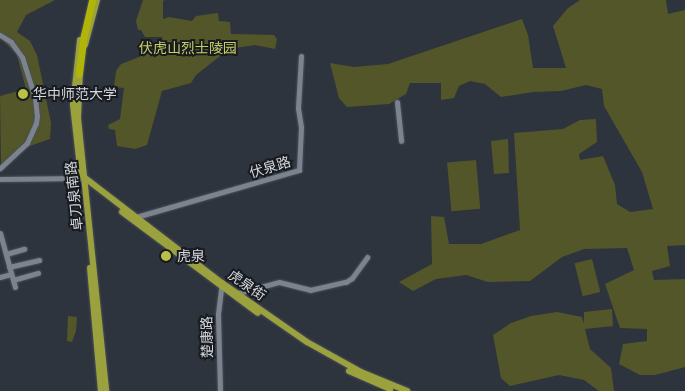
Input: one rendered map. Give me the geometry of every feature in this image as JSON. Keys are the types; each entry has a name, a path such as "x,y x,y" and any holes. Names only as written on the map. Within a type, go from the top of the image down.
{"highway":[{"path":"79,74 81,49 91,0"}],"main road":[{"name":"卓刀泉南路","path":"91,0 80,43 73,95 74,126 87,195 106,391"},
{"name":"卓刀泉南路","path":"97,0 79,74 78,118 100,391"},
{"name":"虎泉街","path":"84,180 98,193 221,285 336,364 360,377 396,391"},
{"name":"虎泉街","path":"84,180 136,217 221,285 238,293 338,361 407,391"},
{"path":"87,195 98,193"}],"street":[{"path":"0,35 15,47 24,61 35,98 36,123 27,143 0,168"},
{"name":"伏泉路","path":"136,217 299,170 301,127 298,108 301,56"},
{"path":"397,102 402,141"},
{"path":"0,180 84,180"},
{"path":"0,233 15,287"},
{"path":"6,254 24,249"},
{"path":"238,293 279,282 310,290 346,282 352,278 367,257"},
{"path":"9,267 39,260"},
{"path":"0,277 38,273"},
{"name":"楚康路","path":"220,391 218,335 221,285"}],"green space":[{"path":"0,0 55,0 26,15 17,32 30,41 37,55 51,123 50,139 18,150 1,166 0,96 26,89 17,55 0,37"},
{"name":"伏虎山烈士陵园","path":"143,0 165,0 163,1 163,19 169,17 192,21 196,16 218,13 219,21 230,22 231,34 274,35 277,39 275,49 255,45 229,49 196,75 191,83 162,91 147,145 135,149 117,146 115,130 109,129 108,125 120,119 124,88 114,87 116,71 121,64 160,49 159,44 163,37 145,37 141,30 138,30 136,21"},
{"path":"580,0 666,0 668,14 685,10 685,245 667,246 670,266 652,271 654,280 685,279 685,367 655,375 640,375 619,364 623,344 647,341 647,329 620,328 605,284 634,270 627,248 584,249 562,257 530,281 488,282 466,275 436,279 413,291 399,282 432,264 431,216 444,217 449,244 481,244 520,230 514,133 563,129 580,120 596,119 597,142 579,154 580,160 603,156 615,185 617,204 630,212 653,209 642,172 604,106 602,89 586,85 561,91 533,92 501,97 485,84 470,81 459,86 454,98 441,100 441,83 410,83 406,94 389,104 347,107 339,98 330,63 354,67 388,64 522,19 528,35 533,68 566,68 553,26 568,8"},
{"path":"508,139 509,173 494,174 491,141"},
{"path":"476,160 480,209 451,211 447,163"},
{"path":"592,259 600,292 583,296 575,263"},
{"path":"612,309 613,326 585,329 590,349 611,368 614,391 599,391 584,380 559,375 510,386 501,378 493,335 511,323 531,316 557,312 582,317 584,324 584,312"},
{"path":"68,316 77,317 76,331 72,342 67,341"}],"place":[{"name":"华中师范大学","path":"23,94"},
{"name":"虎泉","path":"166,256"}]}
